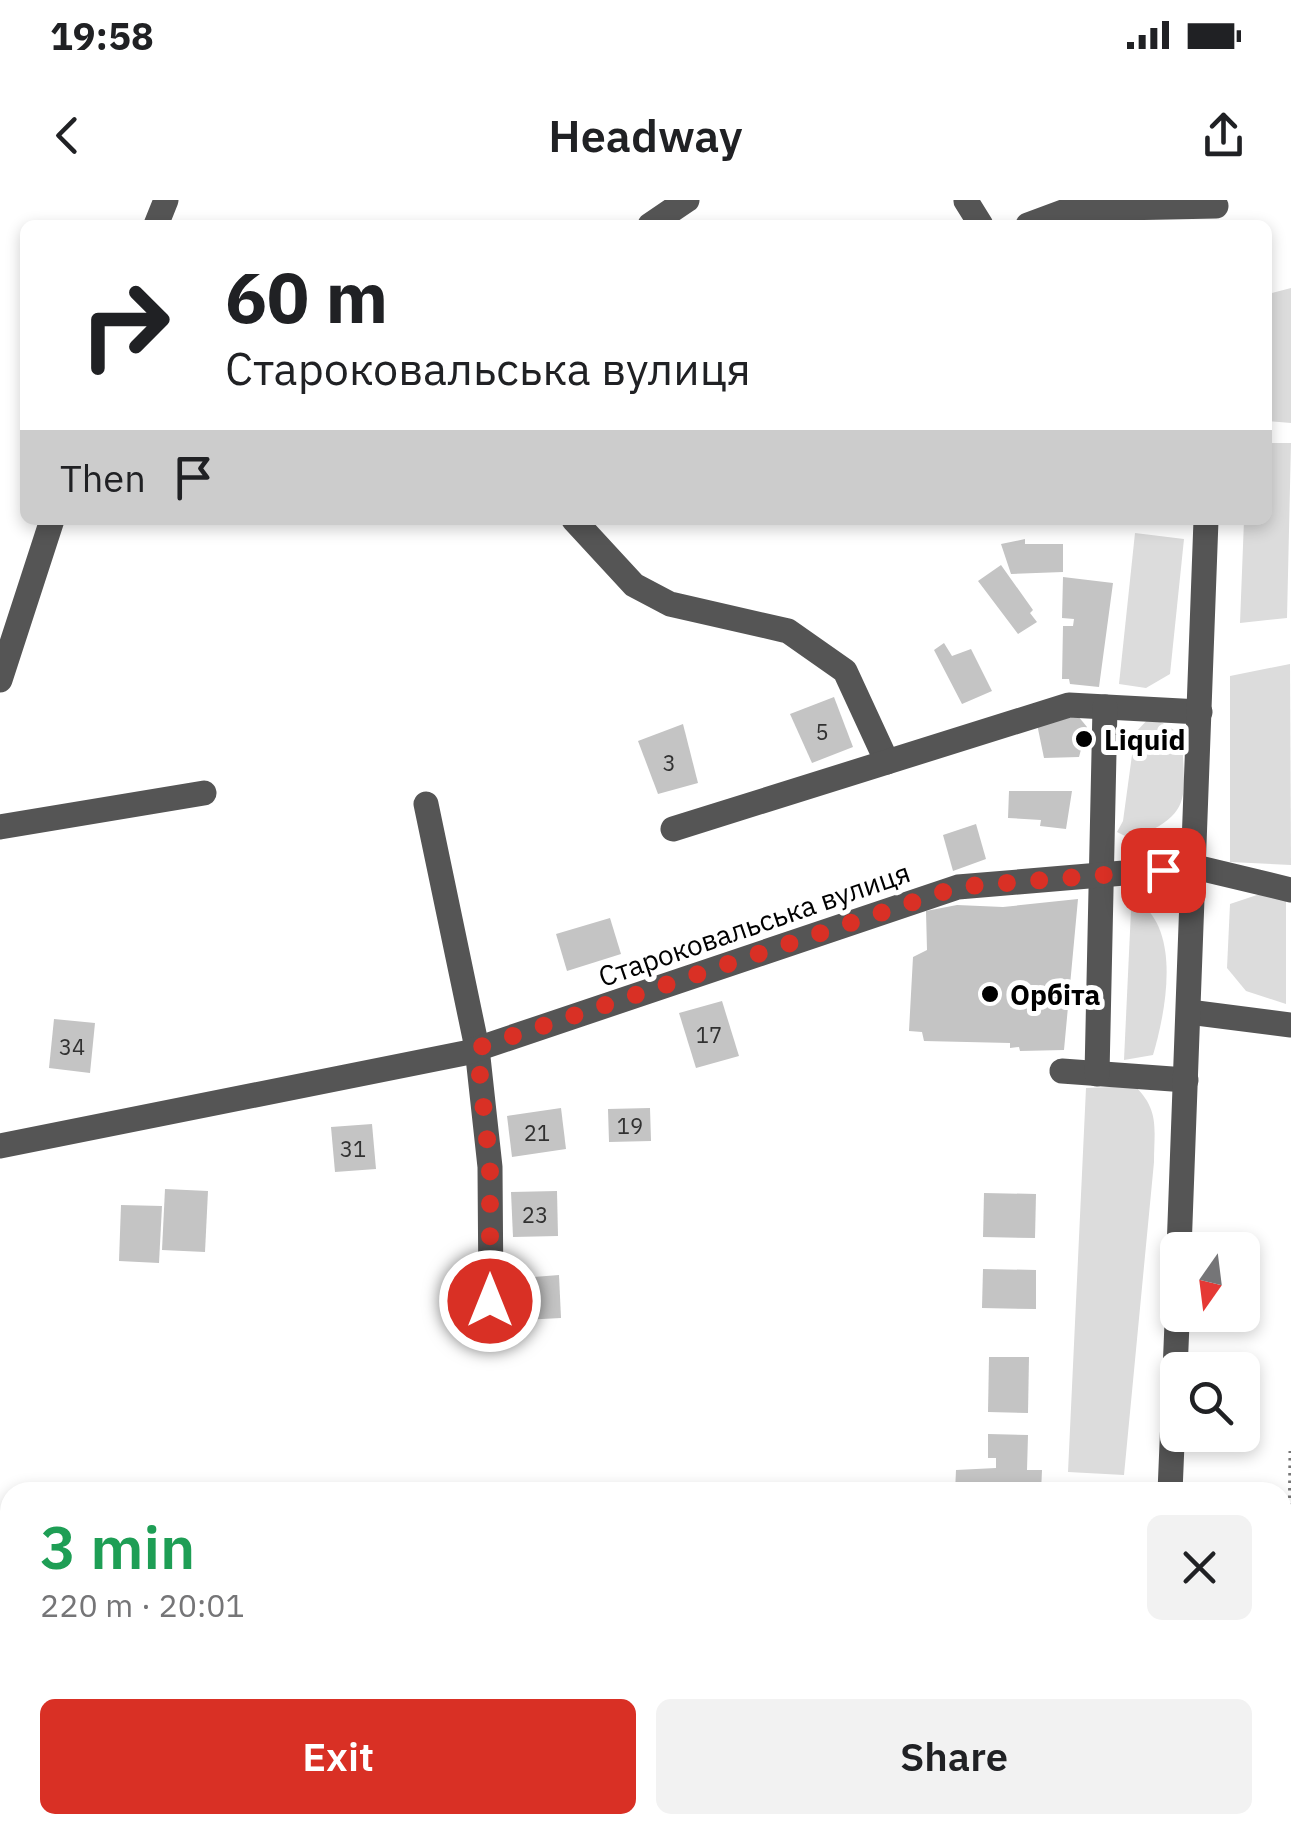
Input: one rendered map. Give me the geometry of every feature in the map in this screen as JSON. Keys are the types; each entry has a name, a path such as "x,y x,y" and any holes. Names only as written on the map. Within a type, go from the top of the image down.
{"street":[{"path":"657,220 687,200"},
{"path":"1042,220 1072,209 1216,210"},
{"path":"0,680 50,525"},
{"path":"579,525 634,585 670,604 788,631 845,671 887,762"},
{"path":"1181,1232 1206,525"},
{"path":"673,829 1069,705 1200,712"},
{"path":"1098,1074 1105,706"},
{"path":"0,827 204,793"},
{"path":"426,804 477,1048 490,1166 490,1301"},
{"name":"Староковальська вулиця","path":"0,1146 477,1048 958,887 1195,867 1291,890"},
{"path":"1189,1012 1291,1025"},
{"path":"1062,1071 1186,1080"},
{"path":"1170,1482 1177,1332"}],"path":[{"path":"1291,1451 1291,1482"}],"shaded area":[{"path":"1291,288 1291,423 1272,421 1272,293"},
{"path":"1272,443 1291,443 1287,618 1240,623 1244,525 1272,525"},
{"path":"1135,533 1184,539 1170,674 1146,688 1119,684"},
{"path":"1290,664 1291,865 1230,862 1230,676"},
{"path":"1151,716 1182,735 1184,789 1176,812 1152,830 1131,839 1117,832 1123,821 1135,733"},
{"path":"1263,893 1286,901 1286,1004 1246,991 1227,968 1230,904"},
{"path":"1139,902 1161,932 1167,973 1165,995 1153,1055 1124,1060 1131,910"},
{"path":"1135,1086 1149,1104 1155,1130 1124,1475 1068,1472 1086,1088"}],"building":[{"path":"1131,217 1131,220 1063,220"},
{"path":"1025,539 1025,544 1063,544 1063,572 1011,574 1001,544"},
{"path":"1001,565 1033,610 1030,613 1037,622 1018,634 978,581"},
{"path":"1063,577 1113,583 1099,687 1070,684 1069,679 1062,679 1063,626 1073,626 1074,619 1062,618"},
{"path":"944,643 952,656 971,649 992,691 962,704 934,650"},
{"path":"834,697 853,747 812,763 790,714"},
{"path":"1078,716 1087,727 1079,757 1044,758 1037,724"},
{"path":"683,724 698,783 658,794 638,741"},
{"path":"1009,791 1072,791 1066,829 1040,826 1041,820 1008,818"},
{"path":"976,824 986,859 953,871 943,835"},
{"name":"Орбіта","path":"1078,899 1064,1050 1020,1051 1019,1047 1010,1048 1010,1043 924,1041 922,1032 909,1031 913,957 927,950 926,911 957,905 1003,907"},
{"path":"610,918 621,954 567,971 556,934"},
{"path":"722,1001 739,1056 696,1068 679,1013"},
{"path":"54,1019 95,1023 90,1073 49,1068"},
{"path":"561,1108 566,1149 512,1157 507,1116"},
{"path":"650,1108 651,1141 609,1142 608,1109"},
{"path":"372,1124 376,1169 335,1172 331,1127"},
{"path":"165,1189 208,1191 205,1252 162,1250"},
{"path":"557,1191 558,1236 513,1237 511,1192"},
{"path":"984,1193 1036,1194 1035,1238 983,1237"},
{"path":"121,1205 162,1206 159,1263 119,1261"},
{"path":"983,1269 1036,1270 1036,1309 982,1308"},
{"path":"559,1275 561,1318 523,1320 521,1278"},
{"path":"989,1357 1029,1357 1028,1413 988,1412"},
{"path":"988,1434 1028,1435 1027,1470 1042,1470 1041,1482 955,1482 956,1470 996,1468 996,1458 988,1458"}],"place":[{"name":"Liquid","path":"1084,739"},
{"name":"Орбіта","path":"990,994"}],"route":[{"path":"490,1301 490,1166 477,1048 958,887 1163,870"}]}
